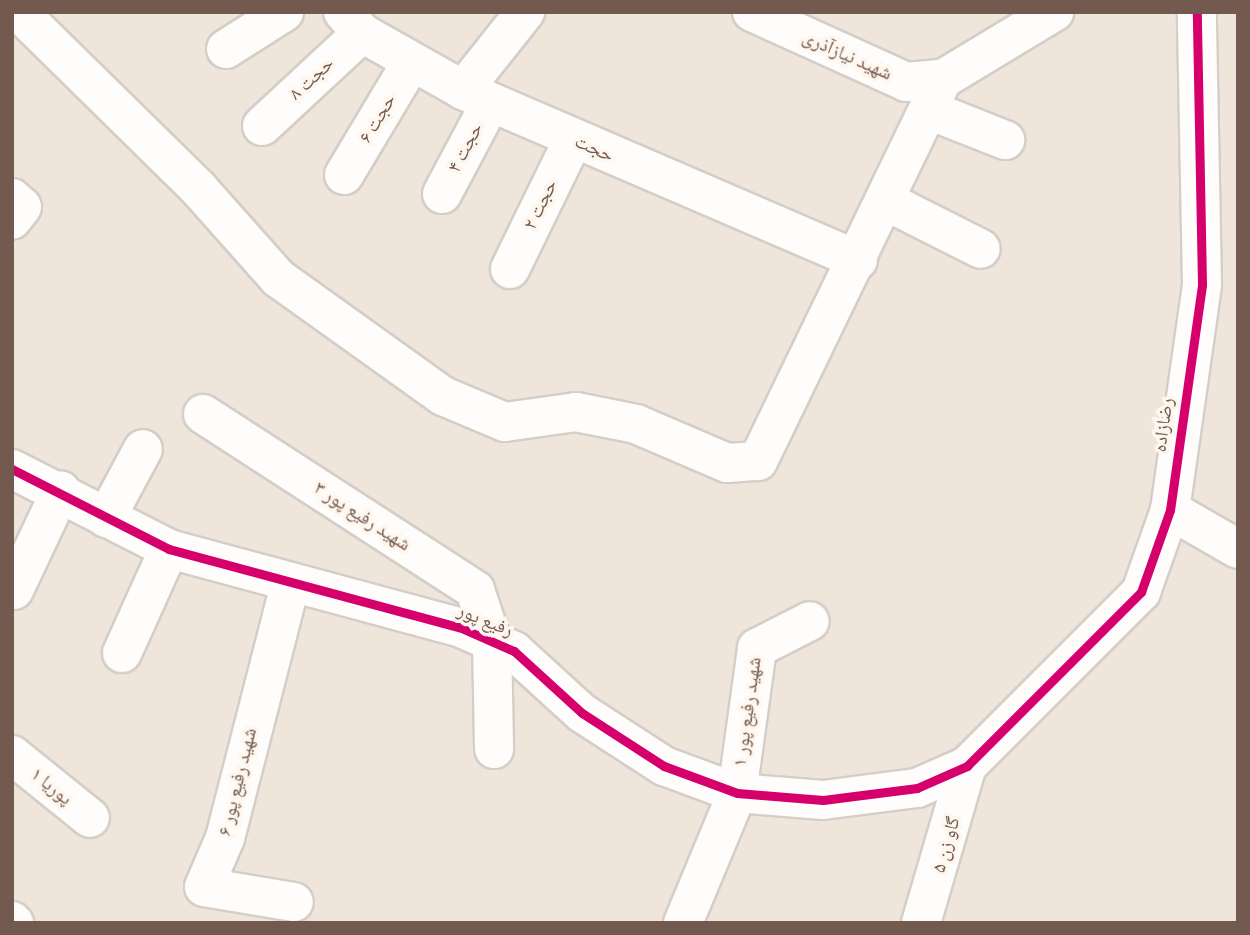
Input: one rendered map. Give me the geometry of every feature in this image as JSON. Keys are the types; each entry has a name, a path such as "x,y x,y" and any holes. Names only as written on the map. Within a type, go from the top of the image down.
{"street":[{"path":"19,12 199,189 278,278 443,396 505,422 576,412 636,424 727,463 758,461 858,260 936,94 1005,140"},
{"path":"226,49 284,12"},
{"name":"حجت ۴","path":"442,194 477,96 525,12"},
{"name":"شهید نیازآذری","path":"752,12 936,94 1054,12"},
{"name":"رضازاده","path":"967,766 1141,592 1170,510 1202,284 1197,12"},
{"name":"حجت","path":"353,22 411,63 477,96 573,140 858,260"},
{"name":"حجت ۸","path":"262,126 353,22"},
{"name":"حجت ۶","path":"344,175 411,63"},
{"name":"حجت ۲","path":"510,270 573,140"},
{"path":"886,201 981,250"},
{"name":"شهید رفیع پور ۳","path":"203,414 475,590 492,641 494,749"},
{"path":"106,518 143,449"},
{"name":"رفیع پور","path":"12,469 61,490 106,518 169,550 290,585 459,627 492,641 514,651 583,713 664,766 737,793 823,800 917,788 967,766"},
{"path":"13,590 61,490"},
{"path":"1170,510 1238,549"},
{"path":"122,653 169,550"},
{"name":"شهید رفیع پور ۶","path":"290,585 225,838 204,887 294,902"},
{"name":"شهید رفیع پور ۱","path":"737,793 757,648 810,621"},
{"name":"پوریا ۱","path":"12,755 90,818"},
{"name":"گاو زن ۵","path":"921,923 967,766"},
{"path":"683,923 737,793"}],"shaded area":[{"path":"12,12 1238,12 1238,923 12,923"}],"cycle path":[{"path":"12,469 169,549 459,627 514,651 582,713 664,766 737,793 823,800 917,788 967,766 1141,592 1170,510 1202,284 1197,12"}]}
